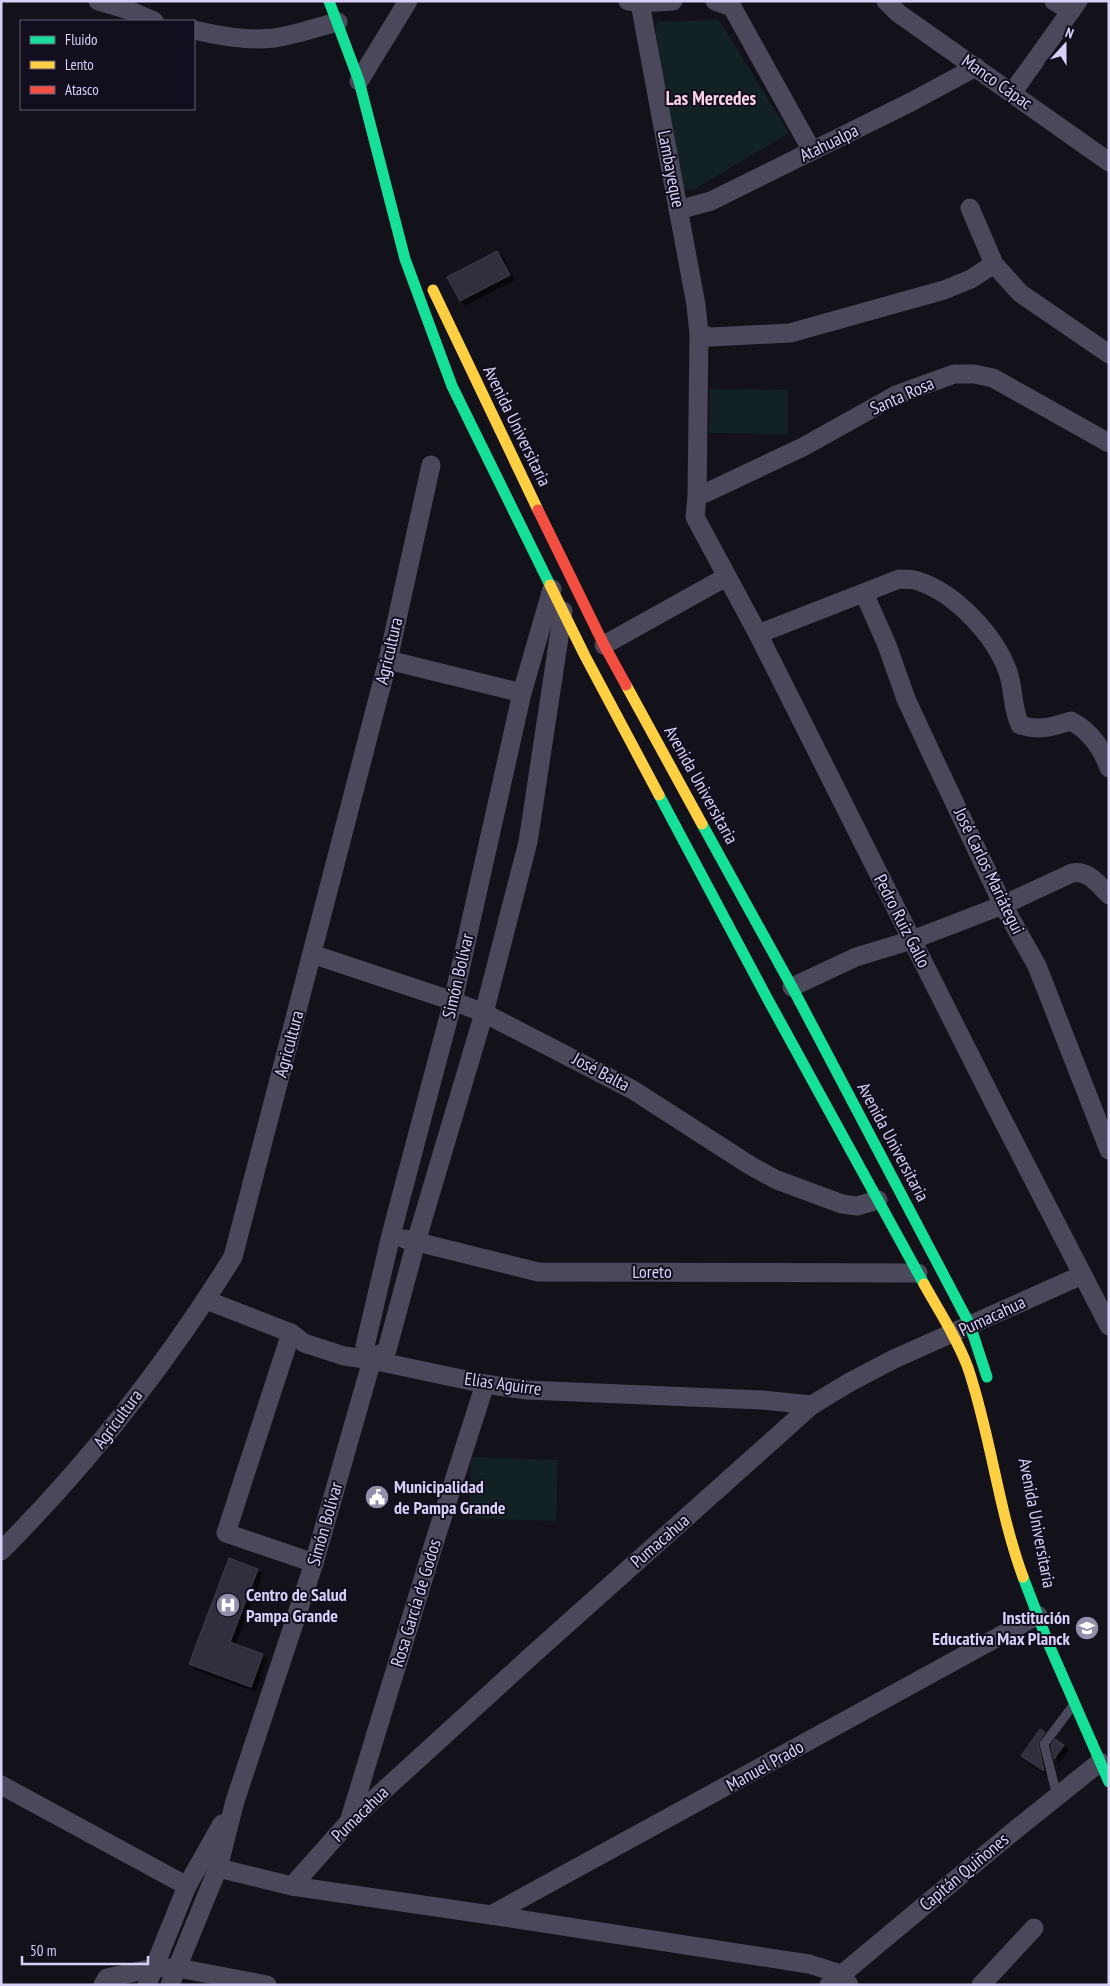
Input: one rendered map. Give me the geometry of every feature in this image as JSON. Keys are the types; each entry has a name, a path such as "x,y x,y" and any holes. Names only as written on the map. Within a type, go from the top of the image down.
{"main road":[{"path":"329,1 359,81 385,179 416,252"},
{"name":"Avenida Universitaria","path":"385,179 405,259 452,386 563,611 766,996 952,1335 967,1367 978,1402 1017,1560 1038,1615"},
{"name":"Avenida Universitaria","path":"428,279 474,379 604,645 792,987 970,1325 992,1392"},
{"name":"Avenida Universitaria","path":"1021,1532 1038,1615"},
{"path":"1038,1615 1109,1782"}],"street":[{"path":"98,1 127,6 152,20"},
{"path":"359,81 408,1"},
{"path":"634,2 673,1"},
{"path":"715,1 732,6 812,151"},
{"name":"Manco Cápac","path":"886,1 898,13 1109,162"},
{"path":"1012,92 1075,6 1054,1"},
{"name":"Lambayeque","path":"634,2 696,305 699,334 697,497 695,517"},
{"path":"195,30 235,37 275,38 338,22"},
{"name":"Atahualpa","path":"678,210 711,201 911,102 976,67"},
{"path":"970,208 994,264 1020,293 1109,354"},
{"path":"699,334 711,337 790,333 944,290 971,279 994,264"},
{"name":"Santa Rosa","path":"697,497 803,447 896,395 954,374 974,374 993,378 1109,443"},
{"name":"Agricultura","path":"1,1551 82,1465 116,1422 206,1300 233,1257 388,660 431,465"},
{"name":"Pedro Ruiz Gallo","path":"695,517 758,634 1109,1326"},
{"path":"604,645 726,577"},
{"path":"758,634 899,579 916,580 935,587 953,599 976,622 999,652 1008,673 1015,715 1020,725 1033,729 1046,728 1071,721 1082,727 1095,741 1109,768"},
{"name":"Simón Bolívar","path":"372,1360 365,1346 391,1235 453,1001 522,694 552,589"},
{"name":"José Carlos Mariátegui","path":"864,593 887,645 906,699 1004,904 1037,966 1109,1150"},
{"name":"Simón Bolívar","path":"174,1976 218,1868 235,1801 314,1563 372,1360 386,1350 484,1013 528,842 563,611"},
{"path":"388,660 522,694"},
{"path":"792,987 856,957 912,940 1004,904 1072,873 1081,871 1088,875 1109,895"},
{"name":"José Balta","path":"312,954 484,1013 634,1090 751,1166 777,1180 842,1204 857,1206 878,1200"},
{"name":"Loreto","path":"391,1235 538,1272 918,1273"},
{"name":"Pumacahua","path":"292,1886 348,1823 528,1658 812,1405 850,1382 887,1363 1082,1275"},
{"name":"Elías Aguirre","path":"206,1300 291,1333 304,1343 344,1356 372,1360 485,1384 526,1390 762,1400 812,1405"},
{"path":"291,1333 226,1533 314,1563"},
{"name":"Rosa García de Godos","path":"348,1823 485,1384"},
{"name":"Manuel Prado","path":"491,1915 1038,1615"},
{"name":"Capitán Quiñones","path":"840,1981 1100,1762"},
{"path":"1,1785 187,1886"},
{"name":"Simón Bolívar","path":"150,1977 187,1886 235,1801"},
{"path":"218,1868 292,1886 809,1964 840,1981"},
{"path":"981,1985 1012,1954 1034,1928"},
{"path":"103,1985 107,1978 174,1976 267,1985"}],"lane":[{"path":"1057,1797 1044,1744 1075,1703"}],"shaded area":[{"path":"716,20 721,23 789,133 693,190 685,189 680,185 655,28 658,22"},
{"path":"710,389 788,390 788,434 709,433"},
{"path":"471,1457 558,1460 556,1521 469,1518"}],"building":[{"path":"497,251 510,275 460,301 447,277"},
{"name":"Centro de Salud Pampa Grande","path":"229,1558 258,1569 230,1642 263,1654 251,1687 189,1664"},
{"path":"1040,1729 1045,1732 1038,1743 1044,1771 1021,1756"},
{"path":"1055,1739 1064,1745 1054,1759 1051,1745"}],"traffic: fast":[{"path":"329,1 359,81 405,259 452,386 550,585"},
{"path":"659,795 766,996 924,1284"},
{"path":"702,824 792,987 970,1325 987,1377"},
{"path":"1023,1577 1049,1645 1109,1782"}],"traffic: slow":[{"path":"433,290 538,510"},
{"path":"550,585 585,656 659,795"},
{"path":"626,685 702,824"},
{"path":"924,1284 953,1335 968,1368 983,1420 1007,1525 1023,1577"}],"traffic: jam":[{"path":"538,510 604,645 626,685"}],"place":[{"name":"Municipalidad de Pampa Grande","path":"377,1497"},
{"name":"Centro de Salud Pampa Grande","path":"228,1605"},
{"name":"Institución Educativa Max Planck","path":"1087,1628"}],"district":[{"name":"Las Mercedes","path":"711,98"}]}
